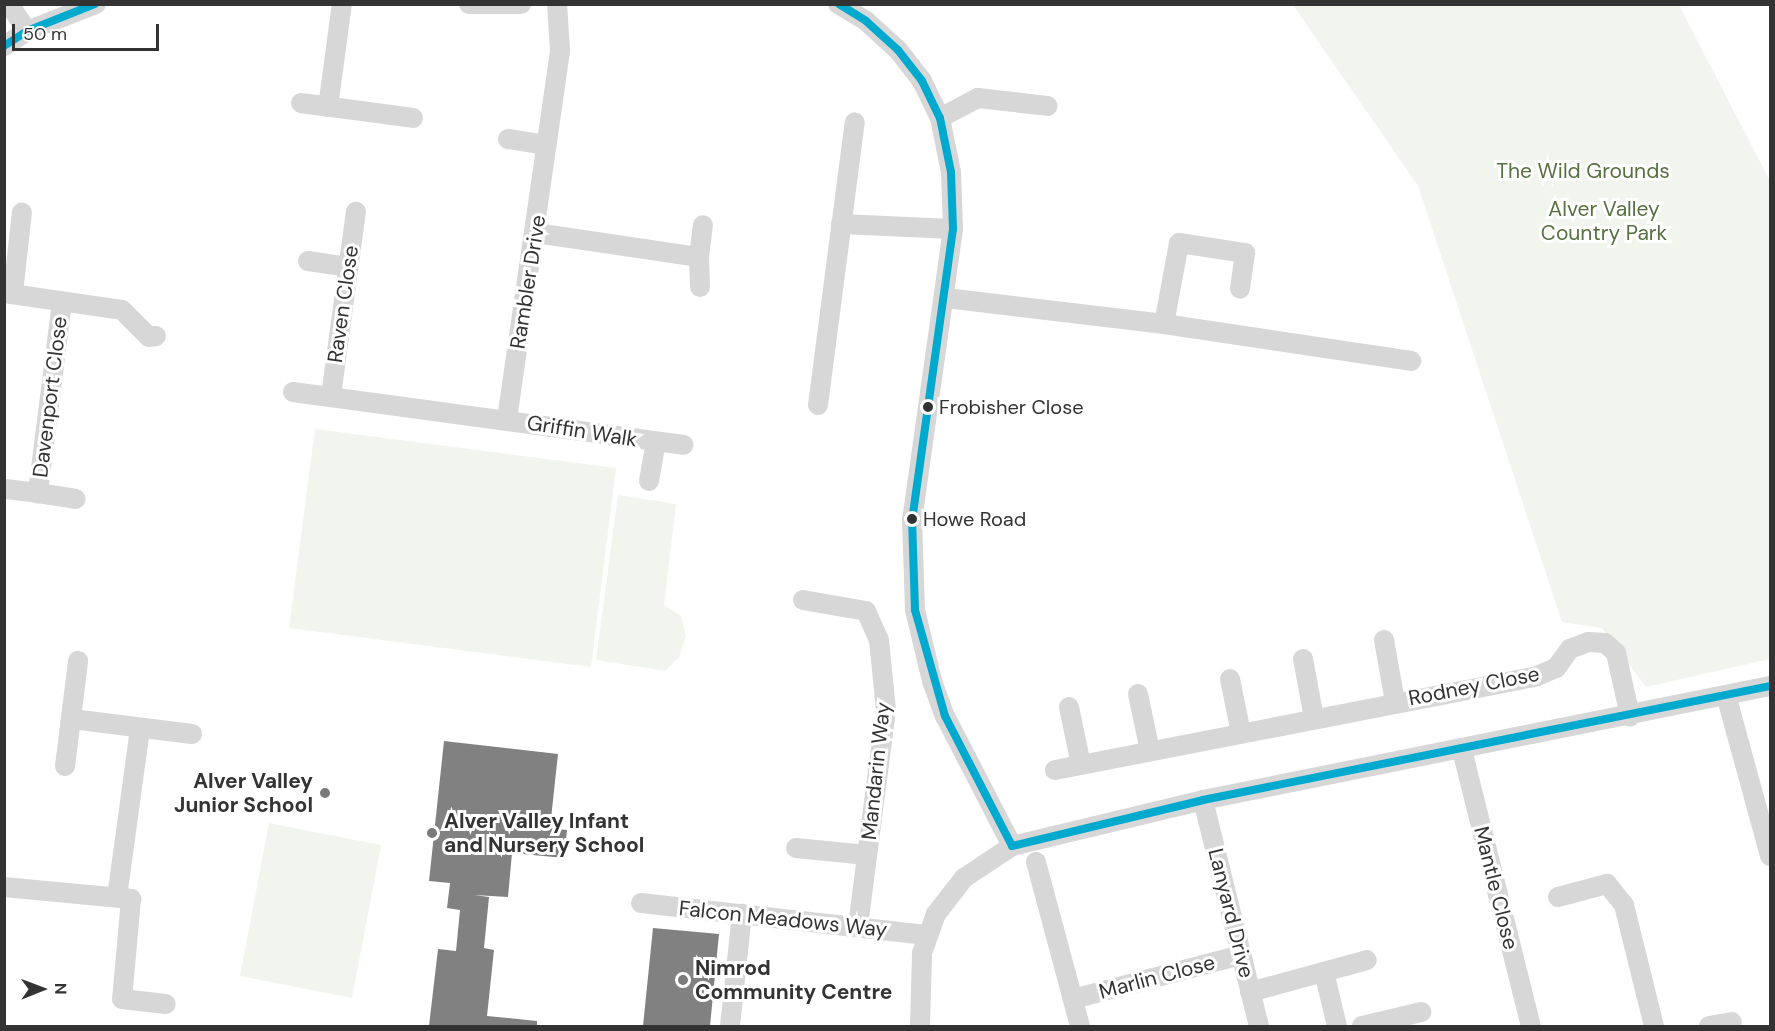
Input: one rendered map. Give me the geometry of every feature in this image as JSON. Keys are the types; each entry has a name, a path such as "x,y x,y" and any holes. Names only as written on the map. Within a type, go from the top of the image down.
{"street":[{"path":"9,4 27,32"},
{"path":"4,46 27,32 96,4"},
{"path":"328,106 342,4"},
{"path":"470,5 521,4"},
{"name":"Rambler Drive","path":"507,420 536,232 560,50 557,4"},
{"path":"838,4 866,21 898,50 922,81 940,117 951,172 953,229 946,298 912,519 915,610 932,681 945,716 1012,846"},
{"path":"940,117 978,98 1048,106"},
{"path":"301,103 413,118"},
{"path":"818,405 855,123"},
{"path":"508,139 547,145"},
{"path":"22,212 9,293 122,310 149,337 156,336"},
{"name":"Raven Close","path":"330,396 356,212"},
{"path":"841,224 953,229"},
{"path":"700,288 699,257 703,225"},
{"path":"536,232 699,257"},
{"path":"1164,324 1179,243 1245,253 1240,289"},
{"path":"308,261 348,267"},
{"path":"946,298 1164,324 1411,361"},
{"name":"Davenport Close","path":"38,493 62,302"},
{"path":"293,392 507,420"},
{"name":"Griffin Walk","path":"507,420 683,445"},
{"name":"Griffin Walk","path":"649,481 656,442"},
{"name":"Davenport Close","path":"6,489 76,499"},
{"name":"Mandarin Way","path":"803,600 866,611 879,640 886,710 858,927"},
{"name":"Rodney Close","path":"1384,640 1395,702"},
{"name":"Rodney Close","path":"1055,770 1537,676 1556,668 1570,649 1588,642 1605,643 1616,653 1630,716"},
{"path":"1304,659 1314,718"},
{"path":"65,766 78,661"},
{"path":"1230,679 1240,733"},
{"path":"920,1026 926,934 963,878 1012,846 1203,800 1462,750 1770,686"},
{"path":"1138,694 1150,751"},
{"path":"1726,695 1767,828 1770,856"},
{"path":"1069,707 1081,765"},
{"path":"72,719 192,735"},
{"path":"117,897 140,728"},
{"name":"Mantle Close","path":"1462,750 1531,1026"},
{"name":"Lanyard Drive","path":"1203,800 1259,1026"},
{"name":"Mandarin Way","path":"796,848 867,855"},
{"name":"Marlin Close","path":"1036,862 1080,1026"},
{"path":"1558,897 1606,884 1624,905 1654,1026"},
{"path":"4,886 131,899 122,999 166,1004"},
{"name":"Falcon Meadows Way","path":"641,903 926,934"},
{"path":"730,1026 742,914"},
{"name":"Marlin Close","path":"1073,999 1240,956"},
{"path":"1250,992 1367,960"},
{"path":"1324,972 1337,1026"},
{"path":"1362,1026 1421,1012"},
{"path":"1709,1026 1732,1022"}],"green space":[{"name":"The Wild Grounds","path":"1293,5 1679,5 1770,181 1770,659 1646,687 1602,628 1562,622 1418,186"},
{"path":"315,429 616,468 591,667 289,628"},
{"path":"618,495 676,504 664,605 681,616 686,636 679,657 665,671 596,660"},
{"path":"269,823 381,845 352,998 240,976"}],"building":[{"path":"444,741 558,754 550,828 567,830 564,858 512,853 508,897 474,895 489,897 484,948 494,950 487,1016 537,1021 537,1026 429,1026 438,949 456,951 460,910 447,908 450,883 429,881"},
{"path":"653,928 719,934 710,1026 643,1026"}],"transit line":[{"path":"4,46 27,31 95,4"},
{"path":"839,4 866,21 898,50 922,81 940,118 951,172 953,229 912,519 915,610 945,716 1012,846 1203,800 1770,686"}],"place":[{"name":"Frobisher Close","path":"928,407"},
{"name":"Howe Road","path":"912,519"},
{"name":"Alver Valley Junior School","path":"325,793"},
{"name":"Alver Valley Infant and Nursery School","path":"432,833"},
{"name":"Nimrod Community Centre","path":"683,980"}],"park label":[{"name":"Alver Valley Country Park","path":"1604,221"}]}
